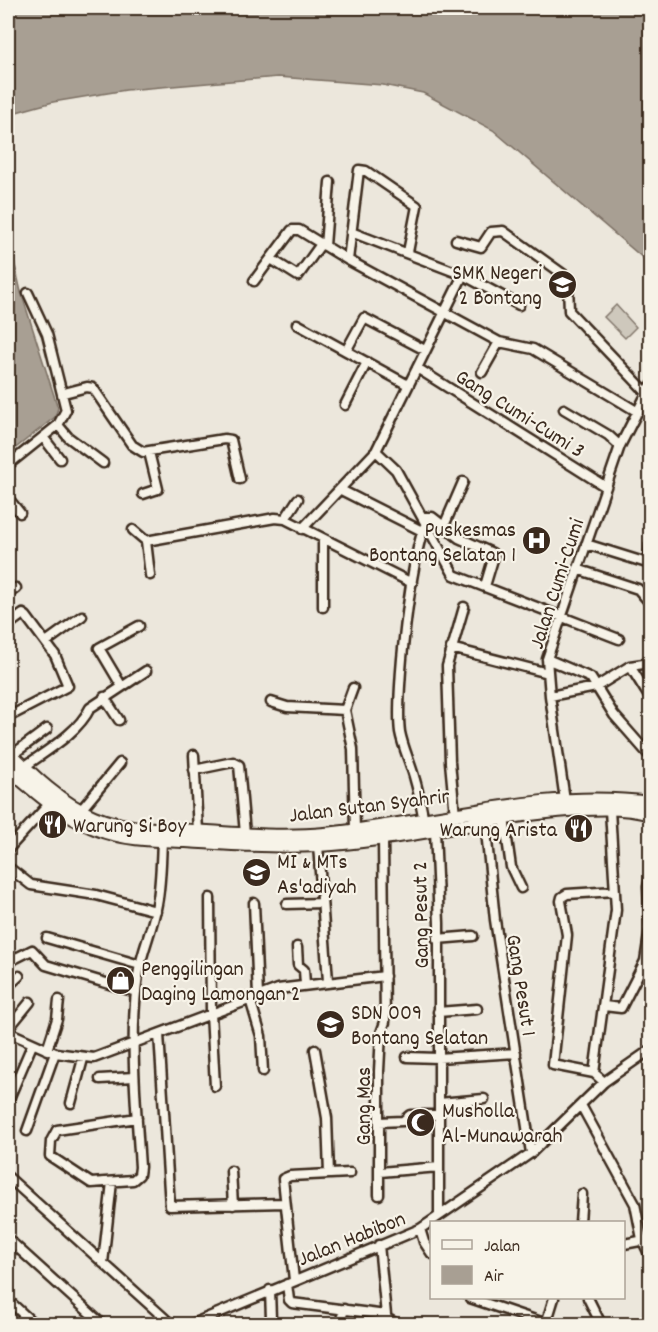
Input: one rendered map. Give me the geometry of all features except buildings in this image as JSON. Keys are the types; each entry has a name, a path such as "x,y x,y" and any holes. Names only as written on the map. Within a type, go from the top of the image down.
{"street":[{"path":"348,260 358,172 364,169 417,206 408,252"},
{"path":"271,259 298,276 323,245 330,182"},
{"path":"254,281 292,230 299,230 348,260 499,342 533,349 638,412"},
{"path":"456,240 481,247 491,232 503,231 563,274 568,284 569,311 649,390"},
{"path":"351,232 463,275 519,305"},
{"path":"302,529 376,451 463,275"},
{"path":"8,465 58,425 66,414 64,393 44,324 28,293"},
{"path":"346,351 364,318 425,350"},
{"path":"297,324 408,385"},
{"path":"482,372 499,342"},
{"path":"345,405 367,362"},
{"name":"Gang Cumi-Cumi 3","path":"417,368 606,487"},
{"path":"64,393 91,387 132,445 139,450 149,452 228,439 233,443 240,479"},
{"name":"Jalan Cumi-Cumi","path":"565,805 550,696 548,659 620,446 649,390"},
{"path":"564,409 608,435 620,446"},
{"path":"58,425 68,437 104,463"},
{"path":"43,437 60,459"},
{"path":"376,451 396,470 454,575 619,639"},
{"path":"143,494 158,489 149,452"},
{"path":"444,526 463,482"},
{"path":"341,490 424,524"},
{"path":"8,498 20,513"},
{"path":"285,519 298,499"},
{"path":"424,820 400,730 400,695 412,583 424,524 432,517 459,538 494,555 485,586"},
{"path":"146,541 274,518 285,519 412,583"},
{"path":"133,530 146,541 150,575"},
{"path":"323,540 321,577 323,608"},
{"path":"586,544 649,564 651,544"},
{"path":"577,570 638,588 651,603"},
{"path":"8,594 15,588"},
{"path":"455,815 447,679 451,648 464,607"},
{"path":"8,626 24,614 46,642 68,687 8,717"},
{"path":"46,642 82,616"},
{"path":"121,685 99,648 139,626"},
{"path":"451,648 548,673"},
{"path":"548,659 589,676 619,722 651,756"},
{"path":"550,696 596,687 630,666 651,663"},
{"path":"630,666 651,698"},
{"path":"24,767 59,741 86,716 90,708 146,670"},
{"path":"353,688 345,710 353,749 355,830"},
{"path":"104,697 119,720"},
{"path":"271,702 286,707 345,710"},
{"path":"9,758 47,729"},
{"path":"194,755 198,831"},
{"name":"Jalan Sutan Syahrir","path":"9,758 50,803 100,830 162,840 300,836 455,815 565,805 651,802"},
{"name":"Jalan Sutan Syahrir","path":"9,758 24,767 54,793 81,810 109,822 198,831 245,839 318,845 435,830 565,805 651,814"},
{"path":"194,770 233,762 238,765 245,839"},
{"path":"81,810 120,763"},
{"path":"8,849 50,803"},
{"path":"594,1073 616,910 610,810"},
{"path":"504,818 512,867 521,888"},
{"name":"Gang Pesut 1","path":"485,821 495,920 531,1153"},
{"name":"Gang Pesut 2","path":"435,830 439,923 437,939 439,1215"},
{"name":"Gang Mas","path":"379,1195 379,1122 385,976 383,838"},
{"path":"137,1118 57,1130 52,1136 50,1151 54,1160 84,1181 133,1180 139,1175 137,1118 134,1077 136,992 140,965 156,911 162,840"},
{"path":"318,845 328,981"},
{"path":"8,867 31,885 96,895 156,911"},
{"path":"604,1006 621,1008 645,961 650,929 648,887 651,878"},
{"path":"604,1082 594,1073 553,1065 567,934 561,901 567,894 615,891"},
{"path":"210,898 211,1012 215,1086"},
{"path":"254,903 254,998 261,1036 262,1071"},
{"path":"287,904 322,903"},
{"path":"437,939 473,936"},
{"path":"46,938 140,965"},
{"path":"297,947 298,965 304,970 305,984"},
{"path":"8,951 10,962 32,950 46,964 136,992"},
{"path":"8,986 19,976"},
{"path":"30,1002 8,1031 32,1045 83,1059 101,1057 211,1012 254,998 305,984 385,976"},
{"path":"27,1131 51,1051 59,1000"},
{"path":"438,1012 477,1009"},
{"path":"159,1034 169,1204 173,1208 285,1203"},
{"path":"8,1101 32,1045"},
{"path":"315,1050 327,1118 329,1174"},
{"name":"Jalan Habibon","path":"431,1221 531,1153 582,1107 604,1082 651,1050"},
{"path":"407,1057 438,1058 516,1053"},
{"path":"71,1103 83,1059"},
{"path":"100,1079 134,1077"},
{"path":"439,1103 484,1099"},
{"path":"582,1107 635,1204 651,1256"},
{"path":"379,1122 403,1121 410,1115 439,1115"},
{"path":"380,1172 439,1167"},
{"path":"231,1171 233,1205"},
{"path":"350,1173 284,1178 291,1302 344,1310 397,1324"},
{"path":"8,1177 171,1324"},
{"path":"103,1263 112,1182"},
{"path":"580,1221 582,1194"},
{"name":"Jalan Habibon","path":"192,1324 420,1229 430,1222"},
{"path":"420,1229 430,1251"},
{"path":"8,1239 102,1324"},
{"path":"625,1244 646,1239"},
{"path":"379,1245 385,1319"},
{"path":"269,1324 271,1319 270,1290"},
{"path":"473,1299 544,1324 554,1299"},
{"path":"588,1299 601,1324"},
{"path":"8,1300 34,1324"},
{"path":"340,1324 344,1310"}],"shaded area":[{"path":"616,305 636,327 625,338 604,317"}],"water":[{"path":"8,8 650,8 650,264 493,130 423,93 383,85 278,77 126,90 53,102 13,113 8,117"},
{"path":"8,234 21,292 58,408 55,417 8,454"}],"place":[{"name":"SMK Negeri 2 Bontang","path":"563,284"},
{"name":"Puskesmas Bontang Selatan 1","path":"537,541"},
{"name":"Warung Si Boy","path":"52,824"},
{"name":"Warung Arista","path":"578,828"},
{"name":"MI & MTs As'adiyah","path":"256,873"},
{"name":"Penggilingan Daging Lamongan 2","path":"120,980"},
{"name":"SDN 009 Bontang Selatan","path":"330,1024"},
{"name":"Musholla Al-Munawarah","path":"421,1122"}]}
